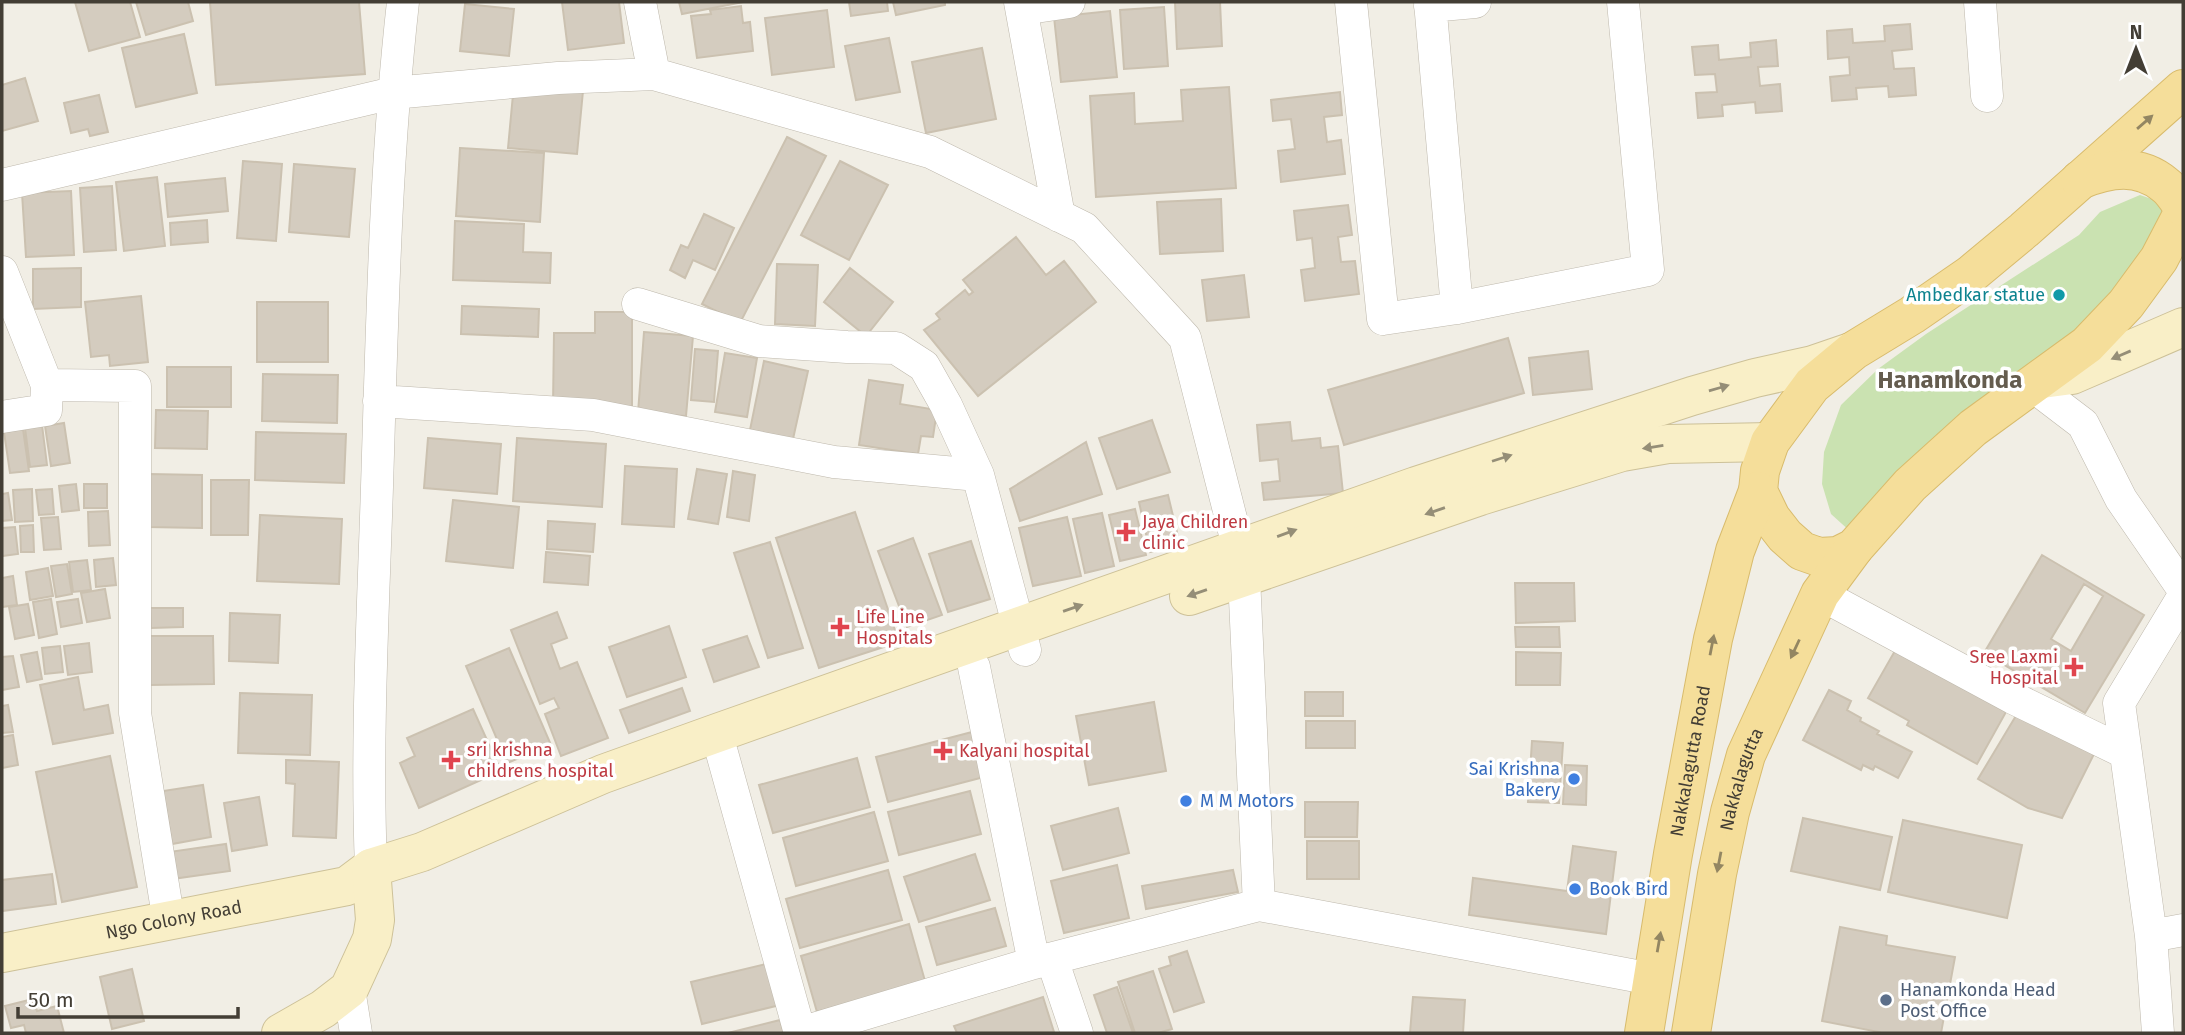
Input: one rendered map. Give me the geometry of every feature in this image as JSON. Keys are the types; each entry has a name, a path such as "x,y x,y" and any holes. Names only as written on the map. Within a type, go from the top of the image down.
{"main road":[{"name":"Nakkalagutta Road","path":"1644,1033 1713,639 1735,551 1758,491 1760,471 1770,442 1812,385 1853,351 1970,275 2183,89"},
{"path":"2075,183 2104,170 2136,170 2165,185 2183,207"},
{"name":"Nakkalagutta","path":"1691,1033 1717,874 1739,778 1746,755 1819,594 1854,548 1910,485 1973,428 2087,345 2126,304 2159,259 2183,213"},
{"path":"1758,491 1771,518 1785,536 1802,551 1819,557 1838,556 1854,548"}],"street":[{"path":"281,1033 323,1009 349,989 372,939 374,919 364,881 379,401 393,93 403,2"},
{"path":"640,2 654,74"},
{"path":"1059,216 1021,6 1069,2"},
{"path":"1351,2 1383,319 1457,308 1648,270 1623,2"},
{"path":"1457,308 1430,4 1475,2"},
{"path":"1980,2 1987,96"},
{"path":"2,186 393,93 558,78 654,74 930,152 1084,229 1185,338 1242,564 1259,905"},
{"path":"2,272 47,385 46,410 2,417"},
{"path":"638,304 759,341 897,348 924,366 946,405 978,475 1021,638"},
{"path":"2038,383 2072,375 2183,327"},
{"path":"1242,564 1416,486 1692,396 1814,365 1853,351"},
{"path":"2038,383 2083,424 2121,499 2183,589"},
{"path":"47,385 135,386 135,713 169,922"},
{"path":"379,401 593,415 834,462 978,475"},
{"path":"364,881 422,852 603,774 1242,564 1622,452 1668,444 1770,442"},
{"path":"1819,594 2013,698 2126,753"},
{"path":"2158,1033 2151,936 2119,703 2183,597"},
{"path":"364,881 466,858 722,753 974,667 1021,638"},
{"path":"974,667 1043,961 1077,1033"},
{"path":"722,753 800,1033 1043,961 1259,905 1652,979"},
{"name":"Ngo Colony Road","path":"2,953 169,922 364,881"},
{"path":"2151,936 2183,930"},
{"path":"349,989 356,1033"}],"green space":[{"path":"2140,195 2169,205 2110,309 1852,533 1831,514 1822,484 1824,452 1841,405 1878,369 1926,334 2079,235 2100,212"}],"building":[{"path":"75,2 130,2 140,37 89,51"},
{"path":"136,2 188,2 193,21 146,35"},
{"path":"210,2 359,2 365,74 216,85"},
{"path":"562,2 619,2 624,43 568,50"},
{"path":"679,2 743,2 682,14"},
{"path":"849,2 887,2 888,11 851,16"},
{"path":"893,2 945,2 945,5 896,15"},
{"path":"1175,2 1220,2 1222,46 1177,49"},
{"path":"465,4 514,9 509,56 460,51"},
{"path":"741,6 743,23 750,22 753,51 697,58 691,16 711,14 710,10"},
{"path":"1164,7 1168,66 1124,69 1120,10"},
{"path":"827,10 834,67 772,75 765,18"},
{"path":"1110,11 1117,77 1061,82 1054,17"},
{"path":"1910,24 1912,49 1892,51 1894,69 1914,68 1916,95 1889,97 1888,86 1856,88 1857,99 1832,101 1830,77 1850,75 1849,57 1828,59 1827,31 1852,29 1853,43 1885,41 1884,26"},
{"path":"184,34 197,93 136,107 122,48"},
{"path":"889,38 900,92 856,100 845,46"},
{"path":"1776,40 1778,66 1758,67 1760,86 1780,84 1782,111 1756,113 1755,102 1722,105 1723,116 1698,118 1696,93 1717,92 1715,74 1695,75 1692,47 1718,45 1719,60 1751,57 1750,43"},
{"path":"982,48 996,119 926,133 912,62"},
{"path":"25,78 38,121 2,131 2,85"},
{"path":"514,84 583,91 577,154 508,148"},
{"path":"1229,87 1236,188 1096,197 1090,96 1134,93 1135,124 1183,121 1181,90"},
{"path":"1340,92 1342,115 1324,117 1327,142 1341,140 1345,174 1281,182 1278,151 1295,149 1291,119 1273,121 1271,100"},
{"path":"99,95 108,132 90,136 88,129 71,133 64,103"},
{"path":"787,137 826,156 740,323 702,304"},
{"path":"460,148 544,153 540,222 456,216"},
{"path":"243,161 282,164 276,241 237,238"},
{"path":"840,161 888,185 849,260 801,235"},
{"path":"294,164 355,169 349,237 289,232"},
{"path":"157,177 165,246 124,251 116,182"},
{"path":"225,178 228,211 168,217 165,184"},
{"path":"112,186 116,250 84,252 80,188"},
{"path":"71,191 74,255 26,257 22,193"},
{"path":"1221,199 1223,251 1160,254 1157,202"},
{"path":"1348,205 1352,235 1338,237 1341,262 1355,261 1359,294 1305,301 1301,270 1315,268 1312,238 1297,240 1294,211"},
{"path":"704,214 734,228 715,270 693,260 685,278 670,270 681,245 688,248"},
{"path":"207,220 208,242 171,245 170,223"},
{"path":"455,221 524,224 523,252 551,253 550,283 453,280"},
{"path":"1016,237 1046,275 1064,261 1096,302 978,396 924,330 940,319 936,314 965,290 969,295 973,292 963,280"},
{"path":"777,264 818,265 815,326 775,324"},
{"path":"81,268 81,307 33,309 33,269"},
{"path":"850,268 893,302 866,336 824,302"},
{"path":"1244,275 1249,317 1207,321 1202,280"},
{"path":"141,296 148,362 110,366 109,355 91,357 85,302"},
{"path":"257,302 328,302 328,362 257,362"},
{"path":"462,306 539,309 538,337 461,334"},
{"path":"595,312 632,312 632,407 553,406 554,333 595,333"},
{"path":"644,332 693,336 686,416 638,413"},
{"path":"1508,338 1524,393 1344,445 1328,390"},
{"path":"695,349 718,351 714,402 691,400"},
{"path":"1588,351 1592,389 1533,395 1529,358"},
{"path":"725,353 757,358 747,417 715,412"},
{"path":"764,361 808,371 793,439 750,430"},
{"path":"167,367 231,367 231,407 167,407"},
{"path":"263,374 338,375 337,423 262,421"},
{"path":"869,380 903,385 900,404 937,410 933,437 921,436 918,454 859,445"},
{"path":"156,410 208,411 207,449 155,448"},
{"path":"1152,420 1170,472 1117,489 1099,438"},
{"path":"1290,422 1292,441 1320,438 1321,448 1338,446 1343,493 1264,500 1262,483 1280,481 1278,459 1260,461 1257,425"},
{"path":"64,423 70,463 51,466 45,426"},
{"path":"42,425 47,465 30,467 25,428"},
{"path":"23,429 29,471 10,473 4,432"},
{"path":"256,432 346,434 344,483 255,480"},
{"path":"428,438 501,444 497,494 424,488"},
{"path":"517,438 606,444 602,507 513,501"},
{"path":"1086,442 1102,494 1020,521 1010,489"},
{"path":"625,466 677,469 674,527 622,524"},
{"path":"697,469 727,474 718,524 688,519"},
{"path":"733,471 755,475 749,521 727,517"},
{"path":"149,474 202,475 202,528 148,527"},
{"path":"211,480 249,480 248,535 211,535"},
{"path":"76,484 79,510 62,512 59,486"},
{"path":"84,484 107,484 107,508 84,508"},
{"path":"32,489 33,521 15,522 13,490"},
{"path":"52,489 54,514 39,515 36,490"},
{"path":"8,493 12,520 2,521 2,494"},
{"path":"1168,495 1180,545 1150,552 1139,502"},
{"path":"453,500 519,507 513,568 446,561"},
{"path":"1135,509 1146,555 1120,561 1109,515"},
{"path":"108,511 110,545 89,546 88,512"},
{"path":"855,512 899,642 819,668 776,538"},
{"path":"1102,513 1114,566 1085,573 1073,519"},
{"path":"260,515 342,519 339,584 257,581"},
{"path":"58,517 61,549 44,550 41,518"},
{"path":"1067,517 1081,576 1033,586 1019,528"},
{"path":"548,521 595,524 593,552 547,549"},
{"path":"33,525 34,552 21,552 20,526"},
{"path":"15,527 18,554 2,556 2,528"},
{"path":"913,538 942,615 907,627 878,551"},
{"path":"971,541 990,599 948,612 929,554"},
{"path":"770,542 803,648 768,658 734,553"},
{"path":"546,552 590,556 588,585 544,582"},
{"path":"2042,555 2144,615 2085,713 1984,653","holes":["2084,584 2103,596 2071,651 2051,639"]},
{"path":"113,558 116,585 96,587 94,560"},
{"path":"87,560 91,590 73,592 69,562"},
{"path":"67,564 72,594 56,597 51,566"},
{"path":"48,568 53,596 30,600 26,572"},
{"path":"13,576 17,605 2,607 2,578"},
{"path":"1515,583 1574,583 1575,621 1516,623"},
{"path":"105,589 110,618 87,622 81,593"},
{"path":"51,599 57,634 39,638 33,602"},
{"path":"78,599 82,623 61,627 57,602"},
{"path":"28,604 34,635 15,639 9,607"},
{"path":"150,608 183,608 183,627 151,628"},
{"path":"557,612 567,638 551,644 560,669 577,662 608,738 561,756 545,714 559,708 554,698 540,704 511,630"},
{"path":"230,613 280,615 278,663 229,661"},
{"path":"669,626 686,677 627,697 609,647"},
{"path":"1515,627 1559,627 1560,647 1516,647"},
{"path":"149,636 213,636 214,684 150,685"},
{"path":"747,636 759,667 714,682 703,650"},
{"path":"1900,642 2011,703 1977,764 1907,725 1909,721 1868,698"},
{"path":"89,643 92,672 68,675 64,646"},
{"path":"60,646 63,672 45,674 42,648"},
{"path":"509,648 551,745 507,763 466,666"},
{"path":"37,652 42,679 27,682 21,655"},
{"path":"1516,652 1561,653 1560,685 1516,685"},
{"path":"13,656 19,687 2,690 2,657"},
{"path":"78,677 84,710 108,705 113,733 53,744 40,685"},
{"path":"682,688 690,711 629,733 620,710"},
{"path":"1829,690 1851,701 1847,710 1879,731 1877,734 1912,752 1898,778 1875,766 1873,770 1863,765 1861,770 1803,740"},
{"path":"1305,692 1343,692 1343,716 1305,716"},
{"path":"240,693 312,695 310,755 238,753"},
{"path":"1154,702 1166,771 1089,785 1076,716"},
{"path":"8,705 13,732 2,733 2,706"},
{"name":"sri krishna childrens hospital","path":"473,709 501,771 419,808 400,763 415,756 407,738"},
{"path":"2017,714 2095,752 2062,818 2028,808 1978,779"},
{"path":"1306,721 1355,721 1355,748 1306,748"},
{"path":"972,732 984,777 888,802 876,757"},
{"path":"13,735 18,765 2,768 2,737"},
{"path":"1532,741 1563,743 1559,803 1528,802"},
{"path":"110,756 137,887 62,902 36,772"},
{"path":"857,758 870,807 773,833 759,785"},
{"path":"286,760 339,762 336,838 293,836 295,784 286,783"},
{"path":"1565,765 1587,766 1586,805 1563,804"},
{"path":"203,785 211,837 172,844 163,791"},
{"path":"970,791 981,834 899,855 888,812"},
{"path":"259,797 267,845 232,851 224,803"},
{"path":"1305,802 1358,802 1357,837 1305,837"},
{"path":"1118,808 1129,853 1063,870 1051,826"},
{"path":"874,812 888,861 796,886 783,838"},
{"path":"1803,818 1892,837 1880,890 1791,871"},
{"path":"1903,820 2022,845 2007,918 1888,892"},
{"path":"1307,841 1359,841 1359,879 1307,879"},
{"path":"226,844 230,871 172,879 169,852"},
{"path":"1573,846 1616,852 1606,934 1469,915 1473,878 1567,891"},
{"path":"975,854 990,900 919,922 904,877"},
{"path":"1117,865 1129,918 1064,933 1051,881"},
{"path":"888,870 902,920 800,948 786,899"},
{"path":"1233,870 1238,892 1146,909 1142,886"},
{"path":"52,874 56,904 2,911 2,880"},
{"path":"995,908 1006,946 937,965 926,927"},
{"path":"909,924 925,981 817,1012 801,956"},
{"path":"1840,927 1887,936 1886,945 1955,957 1941,1033 1878,1033 1822,1021"},
{"path":"1187,951 1204,1002 1174,1012 1159,969 1171,965 1169,957"},
{"path":"770,963 780,1005 702,1024 691,982"},
{"path":"132,969 144,1021 112,1029 100,977"},
{"path":"1153,971 1172,1029 1158,1033 1135,1033 1118,982"},
{"path":"1117,987 1133,1033 1107,1033 1094,995"},
{"path":"1043,997 1054,1032 957,1033 954,1026"},
{"path":"1413,997 1465,1000 1463,1033 1410,1033"},
{"path":"33,999 37,1011 57,1006 64,1033 26,1033 24,1025 11,1028 5,1006"},
{"path":"780,1020 784,1033 728,1033"}],"place":[{"name":"Ambedkar statue","path":"2059,295"},
{"name":"Jaya Children clinic","path":"1126,532"},
{"name":"Life Line Hospitals","path":"840,627"},
{"name":"Sree Laxmi Hospital","path":"2074,667"},
{"name":"Kalyani hospital","path":"943,751"},
{"name":"sri krishna childrens hospital","path":"451,760"},
{"name":"Sai Krishna Bakery","path":"1574,779"},
{"name":"M M Motors","path":"1186,801"},
{"name":"Book Bird","path":"1575,889"},
{"name":"Hanamkonda Head Post Office","path":"1886,1000"}],"district":[{"name":"Hanamkonda","path":"1950,380"}]}
